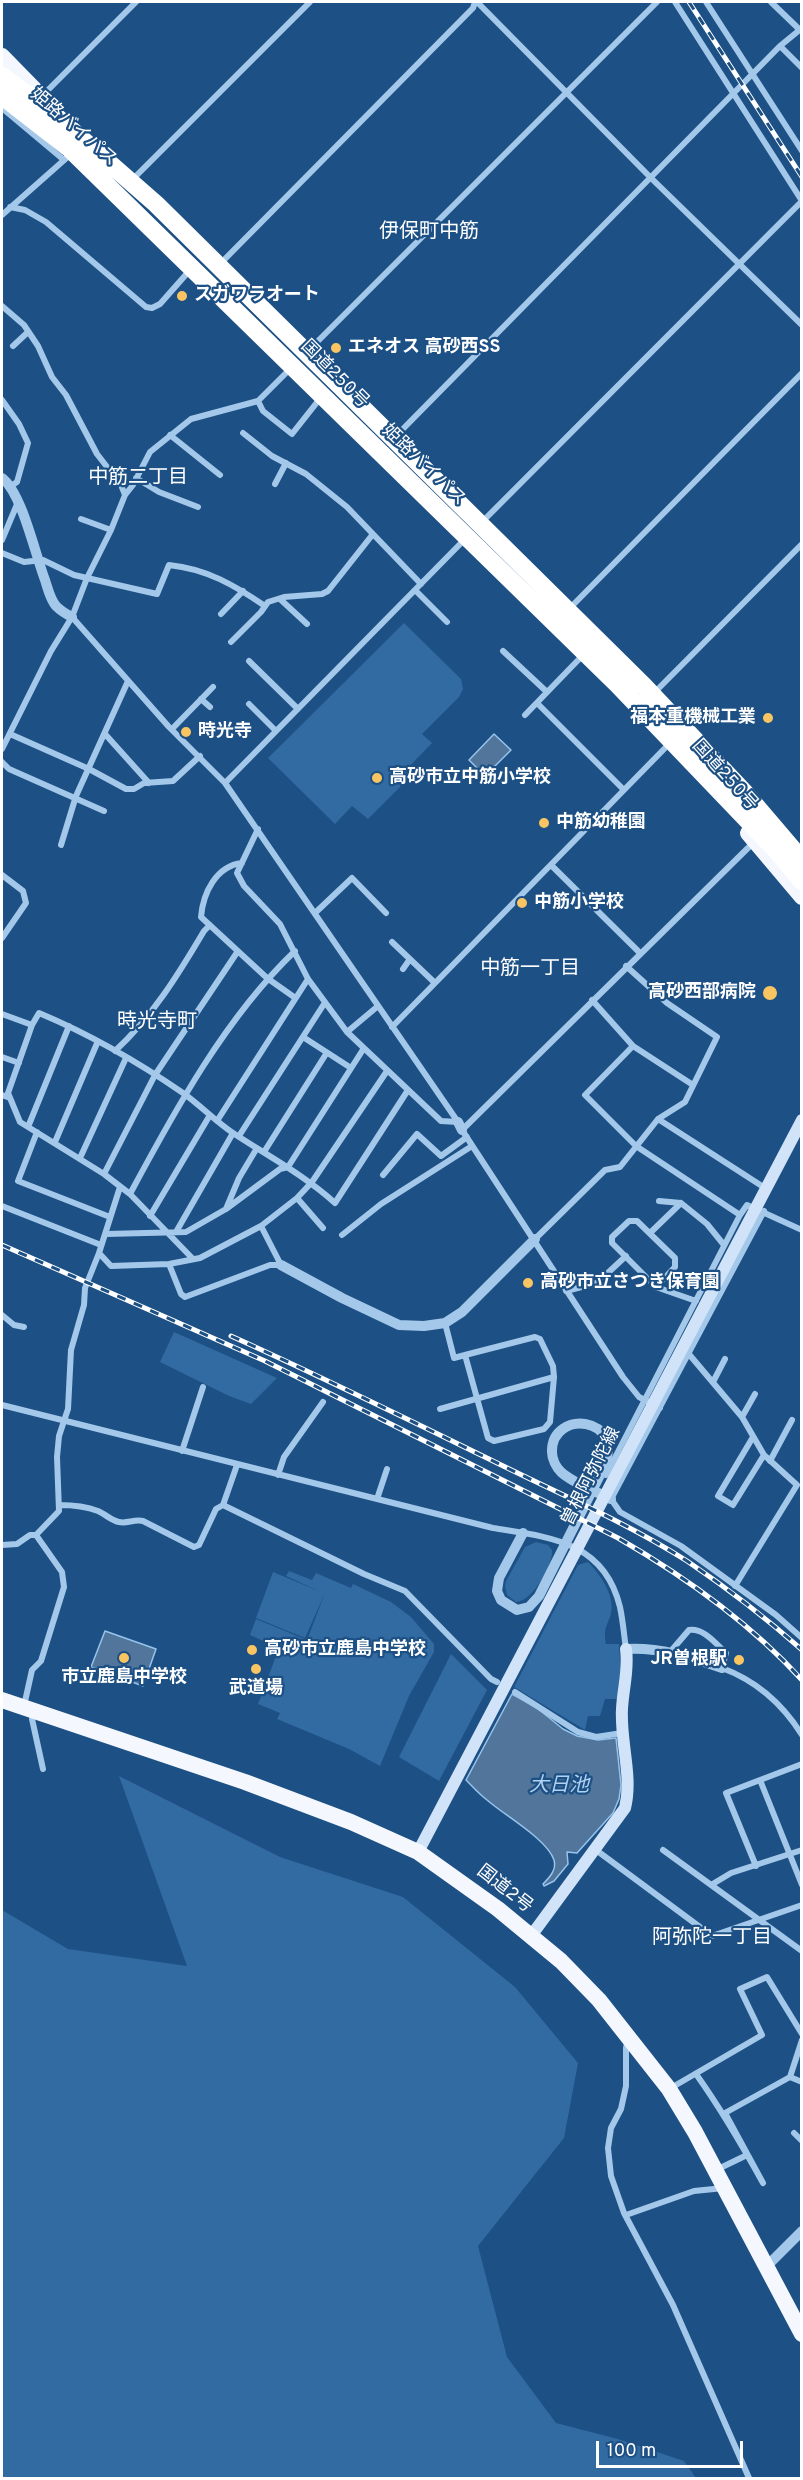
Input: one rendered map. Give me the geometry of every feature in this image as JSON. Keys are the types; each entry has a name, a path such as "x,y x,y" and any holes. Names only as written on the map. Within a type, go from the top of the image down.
{"highway":[{"name":"国道250号","path":"2,56 215,269 299,360 324,393 564,613 741,797 801,855"},
{"name":"国道250号","path":"2,75 70,155 390,442 474,530 583,655 755,840 801,897"},
{"name":"姫路バイパス","path":"2,75 51,112 156,204 644,686 745,794 801,860"},
{"name":"姫路バイパス","path":"2,96 70,149 617,684 775,849 801,881"},
{"name":"国道2号","path":"2,1700 245,1782 351,1822 418,1852 459,1880 531,1936 561,1961 599,2000 629,2035 669,2089 715,2170 801,2334"}],"main road":[{"name":"曽根阿弥陀線","path":"418,1852 568,1551 760,1209 765,1188 801,1120"},
{"path":"531,1936 619,1819 628,1798 622,1733 622,1709 628,1674 626,1648"}],"street":[{"path":"41,96 136,2"},
{"path":"128,184 310,2"},
{"path":"215,269 473,8 476,2 801,325"},
{"path":"3,744 10,735 51,651 72,617 125,495 150,452 191,419 258,401 657,2"},
{"path":"225,783 801,201 675,2"},
{"path":"706,2 801,151"},
{"path":"390,442 652,179 780,46 801,29 771,2"},
{"path":"780,46 801,68"},
{"path":"2,108 70,155 2,215"},
{"path":"10,207 25,210 46,222 146,307 152,309 160,304 194,265"},
{"path":"2,306 14,315 38,346 52,377 66,395 97,453 121,485 125,495"},
{"path":"13,346 28,332"},
{"path":"564,613 801,374"},
{"path":"258,401 263,411 292,434 324,393"},
{"path":"2,400 19,424 28,443 17,482 11,486"},
{"path":"243,433 272,456 306,474 347,507 421,584"},
{"path":"170,435 220,475"},
{"path":"275,484 286,463"},
{"path":"2,478 11,486 19,501 52,601 72,617 172,729 225,783 462,1130 623,1377 639,1397 660,1408"},
{"path":"136,478 159,492 198,507"},
{"path":"2,540 19,501"},
{"path":"81,519 111,530"},
{"path":"231,642 268,602 280,598 322,594 328,591 373,534"},
{"path":"649,699 801,544"},
{"path":"2,553 24,562 43,560 60,570 156,594 170,565 209,573 265,606"},
{"path":"415,590 447,622"},
{"path":"221,614 243,591"},
{"path":"280,598 307,624"},
{"path":"503,651 547,692"},
{"path":"525,715 583,655"},
{"path":"249,661 298,709"},
{"path":"251,677 258,670"},
{"path":"61,844 75,798 128,681"},
{"path":"172,729 213,687"},
{"path":"201,699 210,707"},
{"path":"537,703 624,790"},
{"path":"249,704 276,731"},
{"path":"105,734 149,783"},
{"path":"10,735 89,769 126,789 134,789 149,783 173,781 200,756"},
{"path":"392,1027 668,745"},
{"path":"2,762 9,769 104,811"},
{"path":"258,829 237,873 244,886 280,924 308,979 324,1004 347,1032 441,1121 462,1130"},
{"path":"383,1175 417,1134 441,1156 462,1130 755,840"},
{"path":"242,863 232,864 221,870 209,888 202,906 201,917 267,978 294,997"},
{"path":"551,865 639,954"},
{"path":"2,875 23,891 26,903 2,938"},
{"path":"315,913 352,878 386,913"},
{"path":"2,924 8,929"},
{"path":"115,1051 134,1034 172,985 204,931 210,925"},
{"path":"392,942 435,983"},
{"path":"104,1174 155,1075 238,951"},
{"path":"130,1194 184,1094 267,978 295,951"},
{"path":"403,969 410,959"},
{"path":"261,1226 281,1264 342,1298 399,1325 424,1326 445,1323 462,1312 605,1170 620,1167 658,1119 684,1102 717,1037 667,1003 626,966"},
{"path":"217,1121 294,997 308,979"},
{"path":"592,1000 633,1046 693,1084"},
{"path":"239,1137 324,1004"},
{"path":"347,1032 378,1006"},
{"path":"194,1259 130,1194 80,1158 21,1122 8,1094 32,1025 39,1013 98,1041 155,1075 184,1094 239,1137 312,1182 335,1203 408,1090"},
{"path":"2,1014 32,1025"},
{"path":"28,1127 69,1026"},
{"path":"303,1037 326,1054 351,1068"},
{"path":"55,1142 98,1041"},
{"path":"633,1046 585,1095 636,1146 740,1215"},
{"path":"106,1234 186,1232 226,1209 280,1169 288,1167 364,1048"},
{"path":"264,1152 326,1054"},
{"path":"2,1057 19,1063"},
{"path":"80,1158 126,1058"},
{"path":"99,1253 111,1266 169,1264 200,1258 261,1226 297,1198 312,1182 387,1071"},
{"path":"2,1095 10,1098"},
{"path":"150,1216 210,1115"},
{"path":"658,1119 765,1188"},
{"path":"37,1132 18,1181 110,1217"},
{"path":"176,1232 233,1132"},
{"path":"342,1235 381,1204 472,1146"},
{"path":"226,1209 239,1178 256,1148"},
{"path":"36,1535 59,1510 57,1457 59,1436 70,1392 71,1350 84,1305 85,1288 106,1234 120,1187"},
{"path":"297,1198 323,1228"},
{"path":"659,1201 681,1203 707,1224 724,1245"},
{"path":"650,1233 681,1203"},
{"path":"597,1491 747,1205 760,1209 801,1230"},
{"path":"2,1206 101,1245"},
{"path":"611,1499 660,1408 760,1209"},
{"path":"656,1287 675,1267 675,1258 637,1221 629,1221 612,1237 612,1243 656,1287 696,1301"},
{"path":"566,1291 597,1283 626,1256"},
{"path":"169,1264 181,1294 185,1297 270,1265 281,1264"},
{"path":"2,1315 14,1325 24,1328"},
{"path":"445,1323 454,1358 465,1355 535,1337 540,1339 553,1366 554,1377 550,1422 544,1429 494,1441 488,1438 465,1355"},
{"path":"688,1353 742,1417 764,1455 797,1485 735,1586"},
{"path":"713,1382 725,1359"},
{"path":"440,1409 554,1377"},
{"path":"182,1451 203,1387"},
{"path":"742,1417 755,1395"},
{"path":"278,1475 284,1457 323,1402"},
{"path":"2,1405 492,1528 550,1537 560,1541 582,1552 602,1567 620,1607 626,1648 653,1648 670,1651 722,1668 758,1685 787,1714 801,1735"},
{"path":"770,1461 792,1420"},
{"path":"523,1533 497,1585 501,1600 511,1608 523,1609 534,1603 568,1551 608,1454 607,1441 601,1431 590,1424 568,1426 557,1436 552,1455 560,1472 585,1485 597,1491 611,1499 620,1512 681,1546 776,1615 801,1638"},
{"path":"753,1437 718,1496 733,1505 764,1455"},
{"path":"59,1505 78,1505 96,1510 116,1522 123,1523 136,1519 143,1521 194,1547 199,1545 216,1509 223,1505 237,1465"},
{"path":"377,1499 387,1469"},
{"path":"223,1505 405,1592 491,1679 497,1682"},
{"path":"2,1545 17,1544 30,1534 36,1535 62,1572 64,1587 41,1661 32,1670 30,1709 43,1769"},
{"path":"670,1651 682,1635 689,1630 696,1629 706,1634 726,1653 722,1668"},
{"path":"516,1692 578,1732 596,1737 622,1733"},
{"path":"756,1866 726,1794 801,1764"},
{"path":"760,1780 791,1854 801,1885"},
{"path":"596,1850 712,1935 801,1905"},
{"path":"663,1850 801,1951"},
{"path":"711,1885 721,1878 801,1850"},
{"path":"676,2085 762,2035 740,1989 767,1977 801,2034"},
{"path":"629,2035 626,2048 626,2086 621,2109 611,2128 608,2148 611,2176 626,2216 673,2305 749,2478"},
{"path":"724,2114 790,2077 801,2040"},
{"path":"696,2074 724,2114 763,2183 747,2155 724,2114"},
{"path":"790,2077 801,2082"},
{"path":"794,2133 801,2141"},
{"path":"715,2170 747,2155"},
{"path":"626,2216 694,2191 724,2188"},
{"path":"766,2267 801,2231"}],"shaded area":[{"path":"404,623 461,679 463,689 459,697 422,734 432,743 405,771 411,776 368,819 352,806 335,824 268,758"},
{"path":"174,1332 277,1378 251,1404 229,1396 160,1362"},
{"path":"536,1542 548,1545 552,1550 552,1556 546,1573 535,1589 529,1596 516,1602 507,1595 506,1581 525,1547"},
{"path":"588,1562 603,1580 610,1595 612,1610 605,1630 606,1644 619,1644 621,1680 617,1699 605,1699 600,1716 588,1716 585,1730 514,1687 578,1565"},
{"path":"289,1571 312,1580 316,1573 351,1588 353,1584 391,1602 411,1617 434,1644 434,1652 409,1696 380,1766 349,1749 277,1719 280,1713 258,1704 279,1648 250,1635 256,1619 307,1640 325,1593 305,1638 256,1618 273,1572 321,1592 286,1576"},
{"path":"451,1654 487,1690 439,1781 399,1757"},
{"path":"119,1776 280,1857 403,1897 515,1987 578,2063 564,2138 478,2246 507,2357 556,2423 618,2439 684,2461 696,2478 2,2478 2,1910 68,1949 187,1966"}],"water":[{"path":"494,734 511,750 485,776 469,760"},
{"name":"市立鹿島中学校","path":"105,1631 156,1649 143,1686 91,1667"},
{"name":"大日池","path":"512,1694 537,1708 563,1729 577,1736 598,1740 616,1738 621,1785 619,1799 613,1813 577,1853 567,1852 568,1864 554,1881 544,1886 543,1884 552,1874 554,1867 554,1860 550,1852 534,1836 484,1798 466,1780"}],"railway":[{"path":"689,2 802,177"},
{"path":"2,1245 265,1361 618,1538 667,1568 715,1602 761,1639 802,1680"},
{"path":"231,1336 589,1507 663,1546 760,1614 802,1650"}],"place":[{"name":"スガワラオート","path":"182,296"},
{"name":"エネオス 高砂西SS","path":"336,348"},
{"name":"福本重機械工業","path":"768,718"},
{"name":"時光寺","path":"186,732"},
{"name":"高砂市立中筋小学校","path":"377,778"},
{"name":"中筋幼稚園","path":"544,823"},
{"name":"中筋小学校","path":"522,903"},
{"name":"高砂西部病院","path":"770,993"},
{"name":"高砂市立さつき保育園","path":"528,1283"},
{"name":"高砂市立鹿島中学校","path":"252,1650"},
{"name":"市立鹿島中学校","path":"124,1658"},
{"name":"JR曽根駅","path":"739,1660"},
{"name":"武道場","path":"256,1669"}],"district":[{"name":"伊保町中筋","path":"429,233"},
{"name":"中筋二丁目","path":"138,479"},
{"name":"中筋一丁目","path":"530,970"},
{"name":"時光寺町","path":"157,1023"},
{"name":"阿弥陀一丁目","path":"712,1939"}]}
